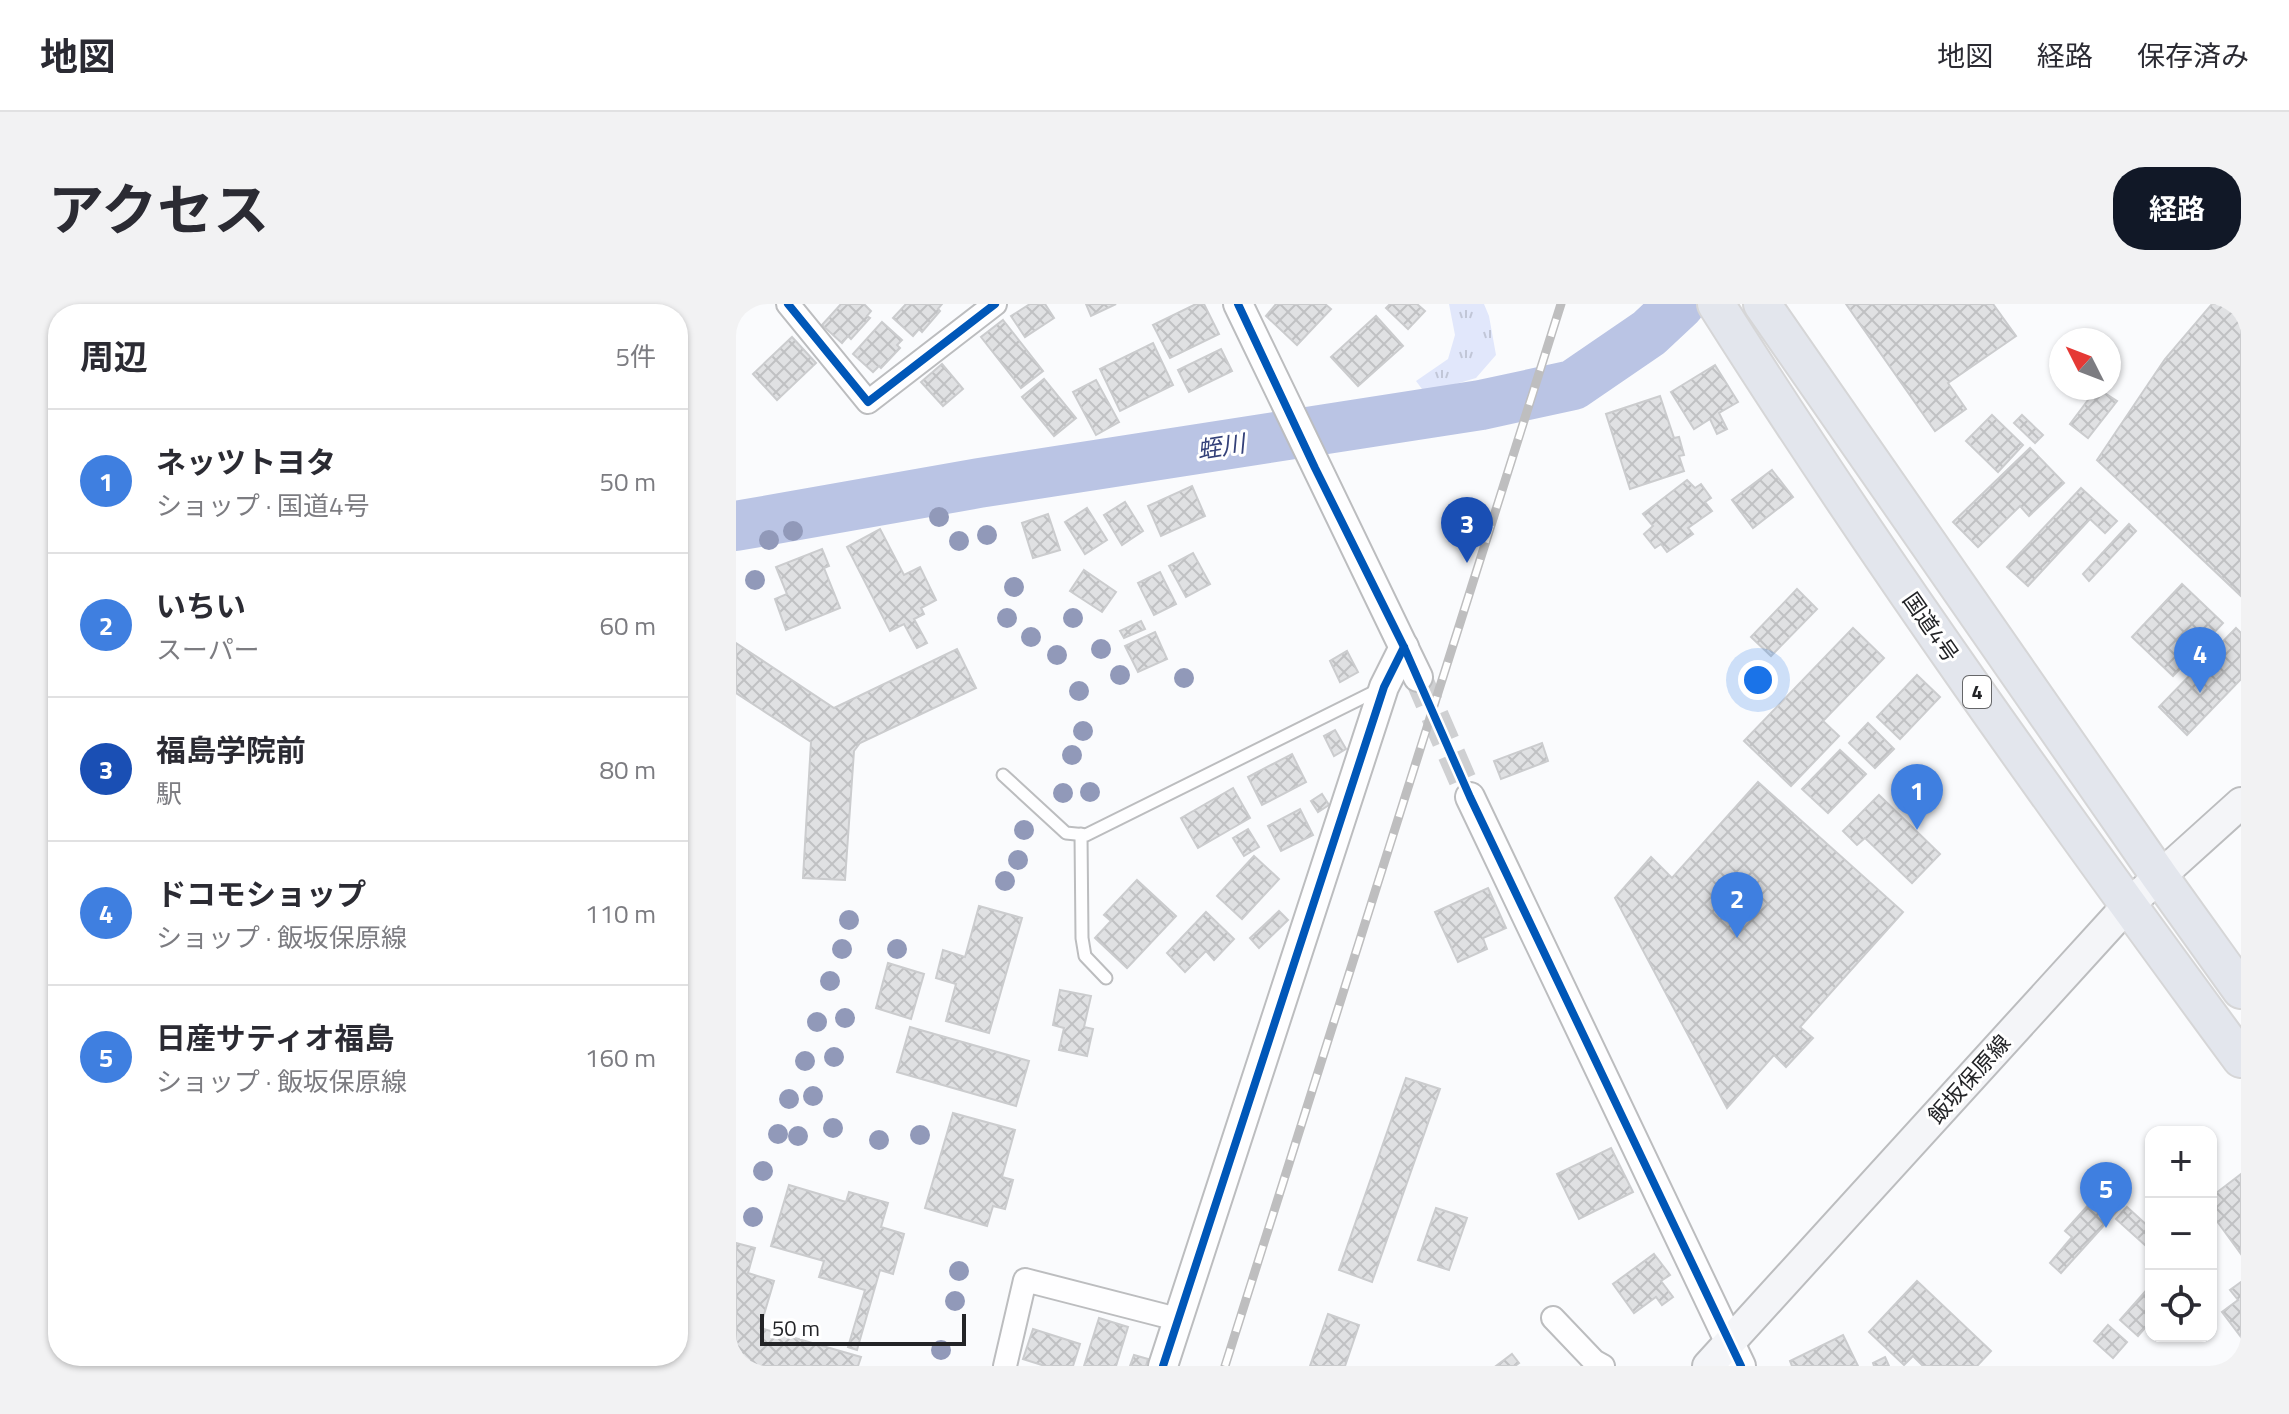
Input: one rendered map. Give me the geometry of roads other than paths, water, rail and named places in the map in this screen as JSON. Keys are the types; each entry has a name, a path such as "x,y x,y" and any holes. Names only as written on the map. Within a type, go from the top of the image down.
{"highway":[{"name":"国道4号","path":"1762,304 2241,990"},
{"name":"国道4号","path":"1720,310 1883,559 2241,1059"}],"main road":[{"name":"飯坂保原線","path":"1708,1366 1735,1354 2128,905 2241,803"}],"street":[{"path":"788,304 868,402 995,304"},
{"path":"1238,304 1291,420 1418,677"},
{"path":"1163,1366 1384,687 1404,647"},
{"path":"1470,797 1735,1354"},
{"path":"1005,1366 1025,1280 1177,1319"},
{"path":"1553,1318 1594,1361 1603,1366"}],"lane":[{"path":"1003,775 1066,833 1086,835 1384,687"},
{"path":"1081,834 1082,938 1085,956 1106,978"}],"waterway":[{"name":"蛭川","path":"736,526 979,483 1481,405 1573,385 1649,333 1680,304"}],"tunnel":[{"path":"1418,677 1470,797"}],"railway":[{"path":"1225,1366 1561,304"}],"place":[{"name":"福島学院前","path":"1467,563"},
{"name":"ドコモショップ","path":"2200,693"},
{"name":"ネッツトヨタ","path":"1917,830"},
{"name":"いちい","path":"1737,938"},
{"name":"日産サティオ福島","path":"2106,1228"}]}
